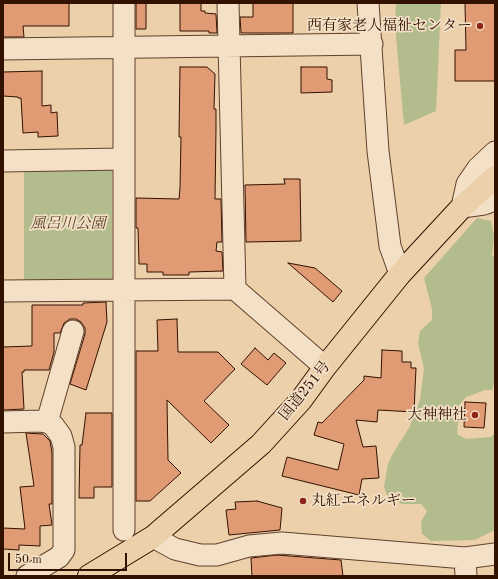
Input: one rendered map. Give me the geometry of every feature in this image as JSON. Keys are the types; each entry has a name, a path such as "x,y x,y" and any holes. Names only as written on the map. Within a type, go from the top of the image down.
{"highway":[{"name":"国道251号","path":"89,576 153,537 261,444 300,400 400,274 462,207 495,177"}],"street":[{"path":"124,3 124,530"},
{"path":"228,3 235,289"},
{"path":"368,3 372,44 378,151 390,246 400,274"},
{"path":"3,49 372,44"},
{"path":"495,152 478,168 467,184 462,207 484,204 495,200"},
{"path":"3,161 123,159"},
{"path":"3,291 235,289 325,367"},
{"path":"47,422 74,331"},
{"path":"3,422 40,420 47,422 53,425 61,436 64,447 65,545 62,554 27,576"},
{"path":"153,537 175,549 200,555 217,555 249,546 282,543 469,563 495,554"},
{"path":"469,563 495,539"}],"green space":[{"path":"396,3 441,3 436,111 404,125 395,25"},
{"name":"風呂川公園","path":"24,169 112,169 112,279 24,280"},
{"path":"477,218 491,221 494,236 492,256 495,256 495,379 492,390 485,390 466,397 460,404 457,434 466,439 491,437 495,433 495,530 475,540 431,541 422,534 421,522 427,511 421,504 402,504 387,496 384,487 388,464 410,426 420,400 424,369 418,343 420,331 432,320 432,309 424,278"}],"building":[{"path":"3,3 69,3 69,26 23,26 24,37 3,37"},
{"path":"136,3 146,3 146,29 136,29"},
{"path":"180,3 201,3 201,11 216,14 217,33 209,33 209,31 180,31"},
{"path":"253,3 293,3 293,33 241,33 240,17 253,17"},
{"name":"西有家老人福祉センター","path":"465,3 495,3 495,81 455,81 455,50 466,50"},
{"path":"180,67 207,67 215,74 215,199 221,199 222,242 217,242 216,251 222,252 223,271 189,272 189,275 163,275 163,272 147,272 147,264 139,264 138,228 136,228 136,198 179,199 181,137 179,137"},
{"path":"301,67 327,67 327,79 332,80 332,92 301,93"},
{"path":"42,71 42,106 51,105 51,113 57,112 58,136 38,137 38,132 23,133 21,98 3,96 3,72"},
{"path":"284,179 300,179 301,241 246,242 245,185 285,184"},
{"path":"288,263 315,268 342,291 333,302"},
{"path":"106,302 107,322 86,390 70,384 85,334 85,328 81,322 76,319 70,319 64,323 60,333 54,333 54,352 49,370 24,370 24,372 22,372 24,409 3,410 3,347 32,346 32,305 83,305 83,303"},
{"path":"177,319 178,352 218,352 235,369 204,401 229,425 211,443 167,400 168,460 181,473 150,501 136,501 136,351 158,351 157,320"},
{"path":"255,348 268,360 274,353 286,363 267,385 241,364"},
{"path":"382,350 402,351 402,362 411,362 411,368 416,368 414,412 378,410 377,422 356,420 363,447 376,446 379,478 362,479 359,495 282,476 287,457 338,470 344,444 314,435 318,422 322,423 364,380 364,376 381,378"},
{"name":"大神神社","path":"465,402 486,403 484,428 464,427"},
{"path":"86,413 112,413 112,487 94,487 94,498 79,498 80,445 82,445"},
{"path":"26,433 43,434 50,441 52,453 52,504 49,504 52,525 40,526 40,546 19,545 19,550 3,549 3,528 25,529 20,487 34,486"},
{"path":"257,501 282,508 280,530 229,535 226,510 236,509 235,502"},
{"path":"277,555 341,560 343,576 252,576 251,558"}],"place":[{"name":"西有家老人福祉センター","path":"480,26"},
{"name":"大神神社","path":"475,415"},
{"name":"丸紅エネルギー","path":"303,501"}]}
